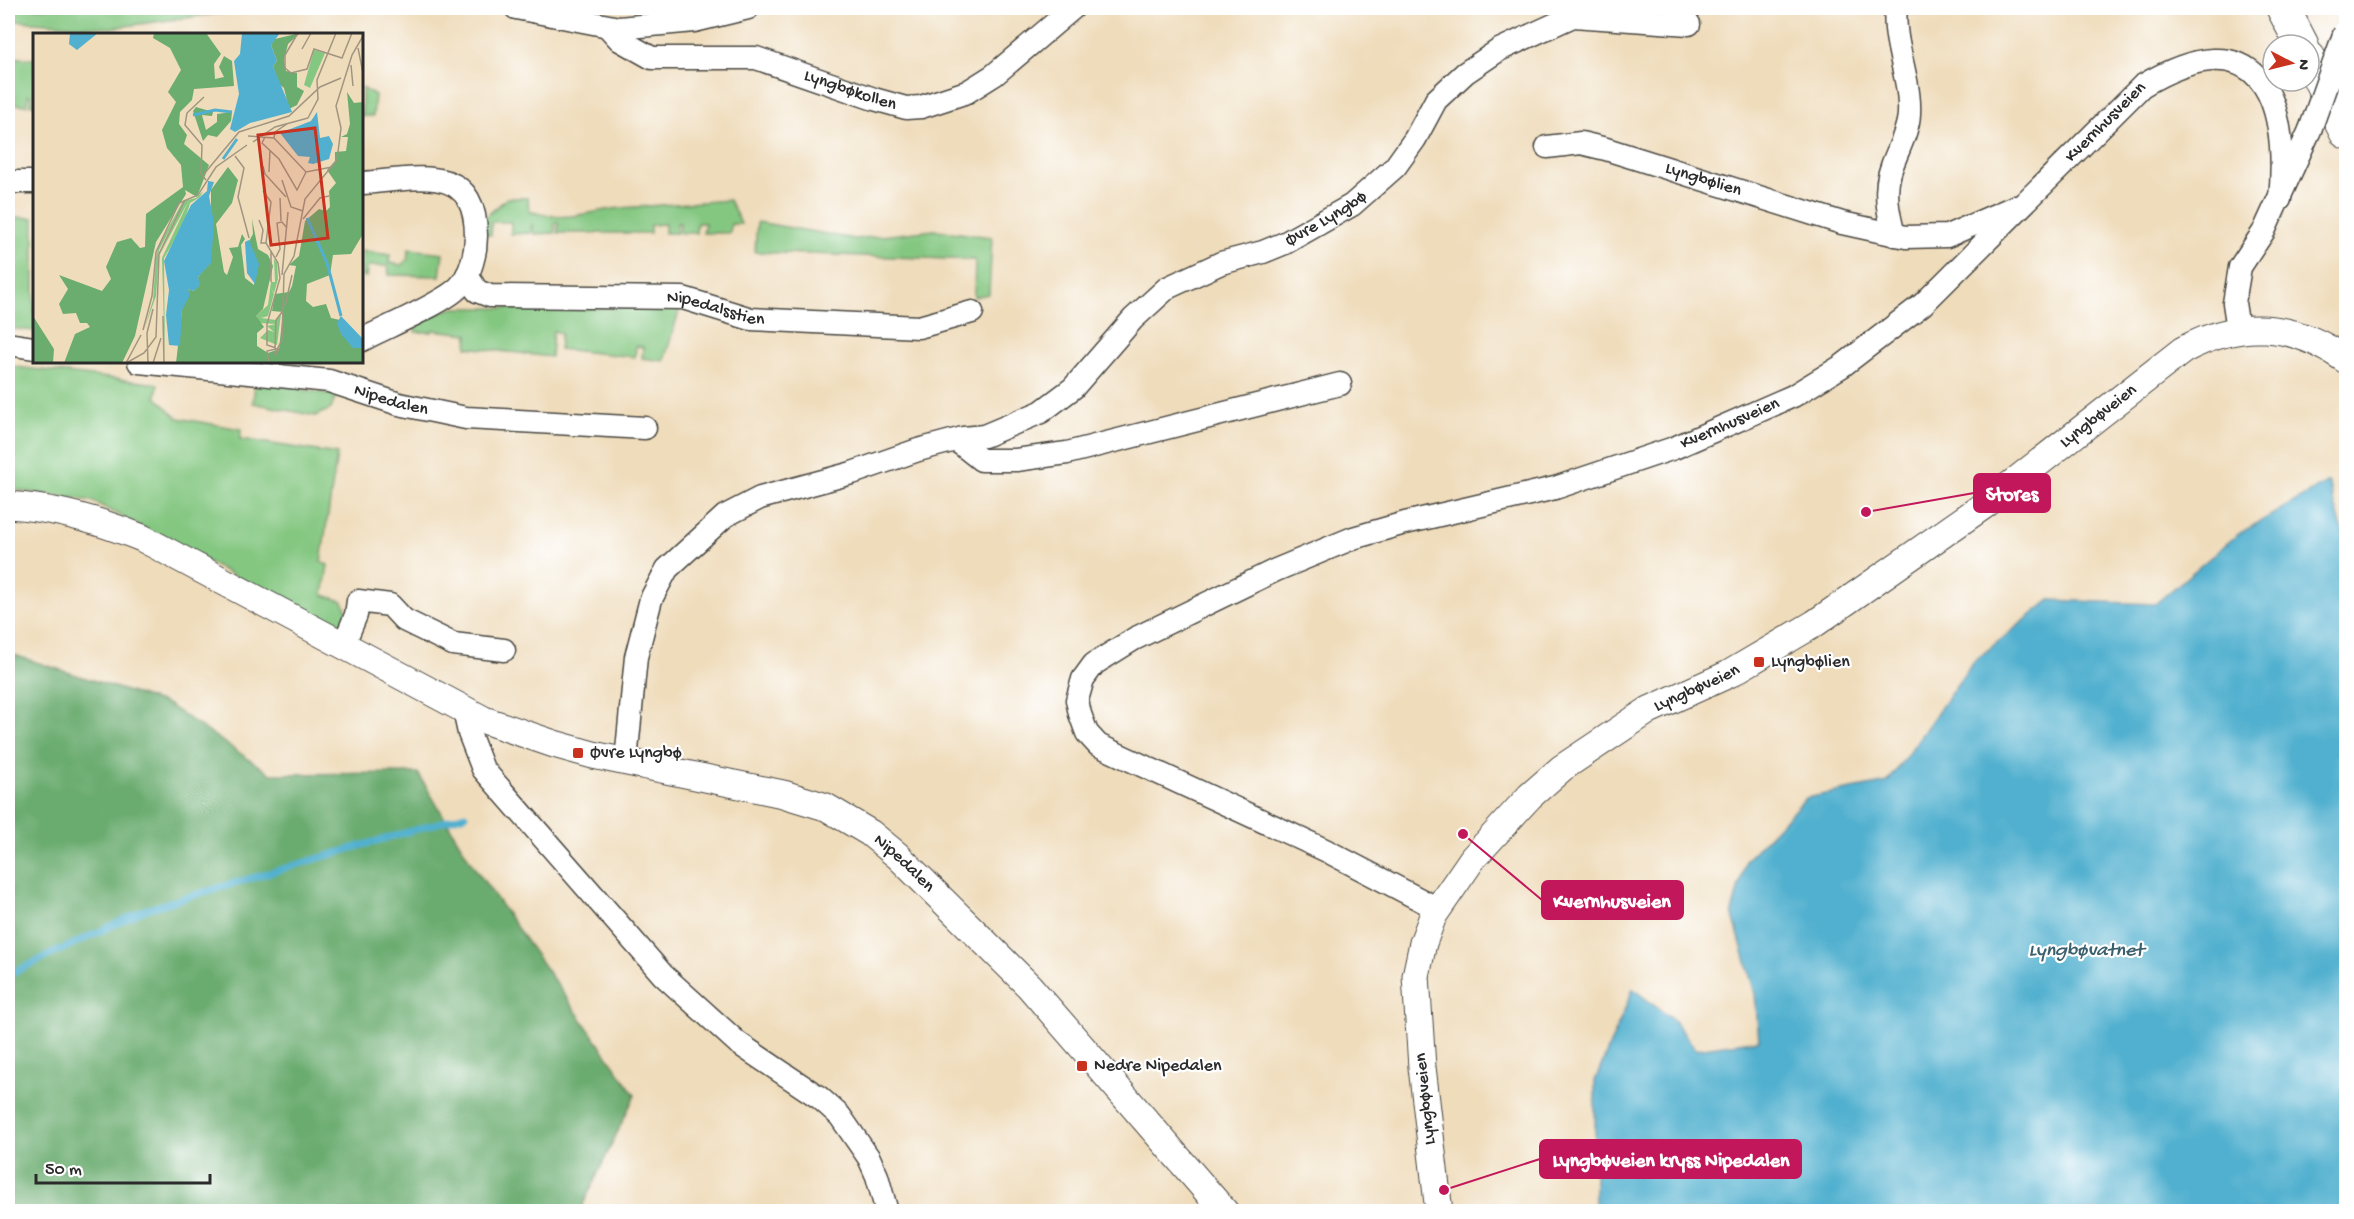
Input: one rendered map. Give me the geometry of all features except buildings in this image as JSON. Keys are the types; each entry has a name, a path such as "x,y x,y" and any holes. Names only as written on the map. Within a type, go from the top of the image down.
{"main road":[{"path":"2283,8 2296,33"},
{"path":"2321,82 2346,132"}],"street":[{"name":"Lyngbøkollen","path":"516,8 608,27 694,21 748,8"},
{"name":"Lyngbøkollen","path":"608,27 620,40 652,58 756,58 906,108 921,107 967,92 994,75 1073,8"},
{"path":"1894,235 1887,200 1887,183 1909,116 1909,101 1897,37 1896,8"},
{"name":"Øvre Lyngbø","path":"626,761 642,627 661,578 688,547 725,516 746,503 852,473 918,450 1014,425 1058,401 1073,388 1133,319 1167,288 1188,276 1221,263 1263,252 1285,243 1352,205 1395,167 1411,146 1436,100 1465,73 1499,50 1573,16 1689,24"},
{"path":"2238,329 2234,303 2240,267 2264,231 2280,199 2310,130 2345,28"},
{"name":"Kvernhusveien","path":"1438,909 1325,850 1098,745 1087,733 1080,714 1077,700 1083,680 1094,664 1118,648 1312,554 1353,538 1405,523 1486,505 1593,475 1674,448 1793,396 1842,366 1923,304 2142,86 2168,70 2199,62 2230,61 2255,73 2270,92 2279,118 2283,144 2280,199"},
{"name":"Lyngbølien","path":"1547,147 1581,143 1606,149 1842,223 1894,235 1928,239 1947,236 2021,204"},
{"path":"363,183 419,176 436,177 451,182 465,194 470,202 476,228 476,245 467,275 459,288 446,297 363,338"},
{"path":"8,182 33,182"},
{"name":"Nipedalsstien","path":"467,275 477,291 490,296 683,298 751,319 919,327 972,312"},
{"name":"Lyngbøveien","path":"1439,1212 1422,1067 1416,976 1423,943 1438,909 1473,858 1530,796 1562,768 1649,710 1729,674 1814,624 1977,510 2183,350 2219,333 2256,328 2311,340 2346,360"},
{"path":"8,344 33,348"},
{"name":"Nipedalen","path":"147,363 229,373 329,381 399,404 466,418 645,428"},
{"path":"309,378 328,363"},
{"path":"957,441 981,460 1016,460 1067,453 1340,384"},
{"name":"Nipedalen","path":"8,505 59,511 102,522 142,538 484,720 554,744 783,794 825,807 870,833 898,856 1029,986 1225,1212"},
{"path":"343,646 356,615 358,601 390,605 404,620 453,644 504,650"},
{"path":"464,710 469,733 483,769 663,975 738,1043 820,1098 840,1116 869,1158 878,1176 886,1212"}],"green space":[{"path":"8,8 259,8 110,28 8,20"},
{"path":"8,57 33,59 33,105 30,105 31,96 28,95 27,105 8,104"},
{"path":"363,89 375,95 373,116 363,116"},
{"path":"507,198 528,198 529,211 555,216 576,216 621,208 729,200 741,224 731,224 730,233 703,233 705,223 697,223 696,233 680,233 680,223 677,223 677,233 665,233 665,224 650,225 650,233 558,233 558,223 555,223 555,233 534,234 532,224 531,233 511,234 511,222 491,222 491,235 484,234 481,221"},
{"path":"8,217 33,218 33,331 8,328"},
{"path":"757,222 855,239 934,230 992,237 989,294 974,297 975,260 755,252"},
{"path":"409,249 443,253 440,276 389,275 388,266 368,266 366,277 363,276 363,251 390,255 389,263 402,265 407,260"},
{"path":"453,308 680,308 664,361 642,358 643,347 636,346 635,357 559,349 561,333 553,331 551,357 467,347 468,334 433,330 432,332 415,332 417,321"},
{"path":"8,366 158,384 156,397 178,418 241,429 240,439 337,454 321,562 328,565 323,595 343,601 347,612 343,622 336,626 328,625 92,501 8,489"},
{"path":"255,381 336,395 331,409 315,416 253,403"},
{"path":"8,653 167,704 271,774 418,773 472,864 635,1095 580,1211 8,1211"}],"water":[{"name":"Lyngbøvatnet","path":"2328,482 2346,541 2346,1211 1595,1211 1595,1081 1633,989 1673,1020 1696,1049 1759,1040 1755,994 1732,912 1746,860 1806,798 1888,782 1973,662 2050,600 2155,604 2237,535"}],"waterway":[{"path":"8,975 147,909 465,815"}],"place":[{"name":"Stores","path":"1866,512"},
{"name":"Lyngbølien","path":"1759,662"},
{"name":"Øvre Lyngbø","path":"578,753"},
{"name":"Kvernhusveien","path":"1463,834"},
{"name":"Nedre Nipedalen","path":"1082,1066"},
{"name":"Lyngbøveien kryss Nipedalen","path":"1444,1190"}]}
